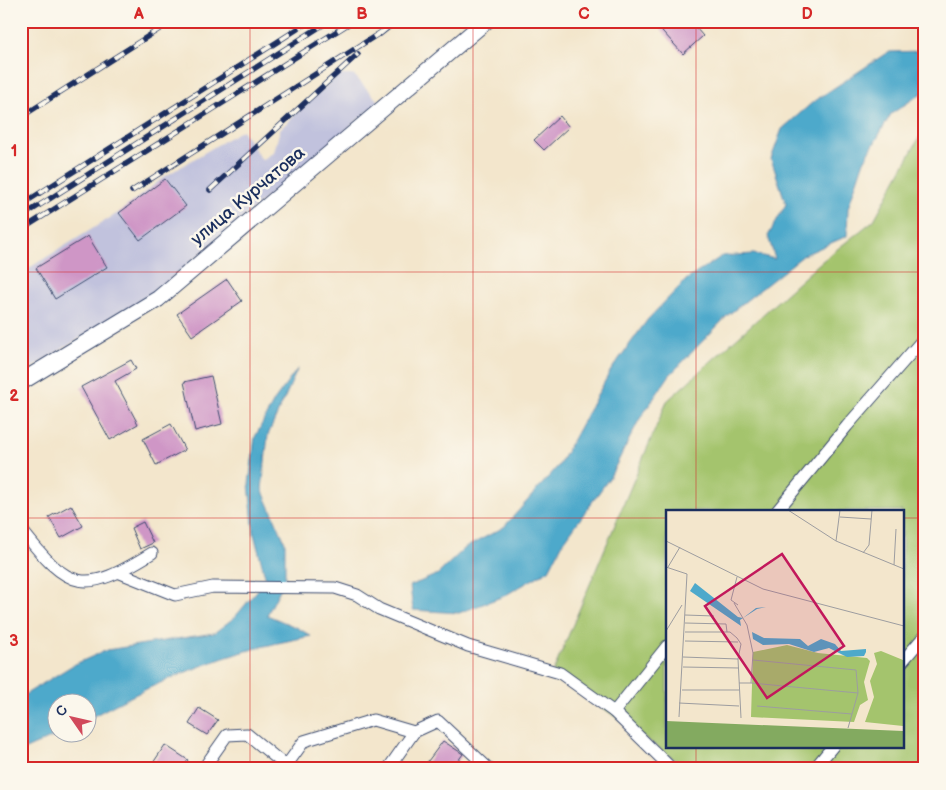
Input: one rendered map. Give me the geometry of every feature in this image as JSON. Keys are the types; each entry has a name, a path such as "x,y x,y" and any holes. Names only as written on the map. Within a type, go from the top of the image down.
{"street":[{"name":"улица Курчатова","path":"21,382 158,299 486,21"},
{"path":"778,510 847,426 925,337"},
{"path":"21,529 45,560 74,582 99,581 120,573 152,553"},
{"path":"120,573 174,595 213,587 335,588 357,595 379,609 468,646 560,674 614,712 672,769"},
{"path":"904,660 925,635"},
{"path":"614,712 666,647"},
{"path":"203,769 227,736 247,734 285,767 304,741 373,720 414,732"},
{"path":"388,769 414,732 438,721 489,769"},
{"path":"814,769 831,748"}],"shaded area":[{"path":"338,75 354,75 379,102 154,293 21,374 21,273 118,213 164,177 242,130 262,160 274,152 280,129"}],"green space":[{"path":"925,127 925,769 688,769 553,672 667,401 821,262 874,220"}],"water":[{"path":"925,51 925,91 891,114 863,163 848,208 847,236 804,255 728,315 669,376 639,420 610,477 563,543 549,570 504,596 459,613 413,610 410,586 438,574 465,548 504,527 559,465 611,370 648,319 686,280 722,256 754,254 775,259 768,236 786,204 771,159 782,129 813,102 888,52"},
{"path":"298,368 268,435 262,489 285,542 285,580 267,615 298,628 311,636 277,643 203,665 144,690 98,714 98,692 48,692 48,739 21,751 21,697 73,665 107,650 214,633 235,617 266,580 254,534 249,484 255,437 274,401"}],"building":[{"path":"653,21 690,21 703,36 683,54"},
{"path":"560,116 569,127 544,150 534,140"},
{"path":"165,179 186,206 140,240 119,213"},
{"path":"88,236 107,267 55,299 36,268"},
{"path":"227,279 242,301 192,336 177,314"},
{"path":"131,360 136,369 115,381 138,424 110,440 81,387"},
{"path":"211,376 222,424 195,431 184,382"},
{"path":"171,424 185,450 156,465 143,439"},
{"path":"71,505 83,526 61,538 49,517"},
{"path":"143,522 153,543 140,549 131,528"},
{"path":"199,708 218,720 207,735 189,724"},
{"path":"443,741 463,754 452,769 422,769"},
{"path":"165,745 188,760 182,769 149,769"}],"railway":[{"path":"21,117 172,21"},
{"path":"21,205 310,21"},
{"path":"21,217 329,21"},
{"path":"21,230 353,21"},
{"path":"380,34 396,21"},
{"path":"132,191 386,29"},
{"path":"210,190 358,54"}]}
